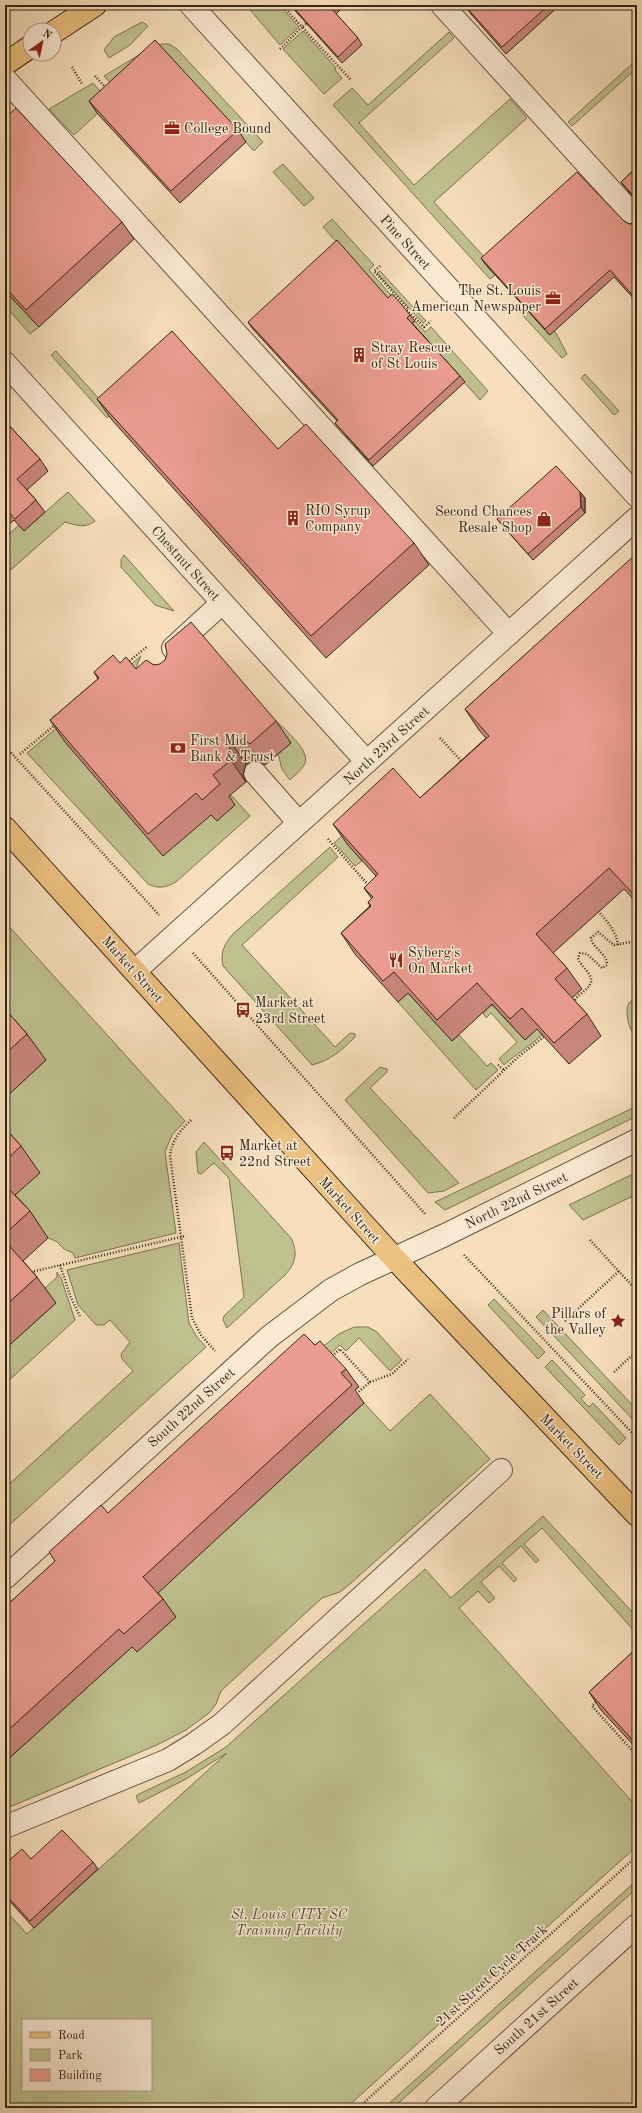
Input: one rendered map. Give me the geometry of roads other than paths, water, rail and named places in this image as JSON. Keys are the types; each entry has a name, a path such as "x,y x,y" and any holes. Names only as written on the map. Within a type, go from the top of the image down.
{"main road":[{"path":"62,27 95,5"},
{"path":"5,64 22,53"},
{"name":"Market Street","path":"5,828 394,1258 637,1515"}],"street":[{"name":"Pine Street","path":"191,5 637,496"},
{"path":"442,5 637,220"},
{"path":"5,79 509,634"},
{"name":"Chestnut Street","path":"5,363 367,762"},
{"name":"North 23rd Street","path":"135,971 637,518"},
{"path":"166,667 167,656 173,647 222,603"},
{"path":"255,773 299,823"},
{"name":"North 22nd Street","path":"394,1258 445,1235 637,1140"},
{"name":"South 22nd Street","path":"5,1578 269,1337 331,1290 394,1258"},
{"path":"5,1827 168,1760 222,1724 501,1470"},
{"name":"South 21st Street","path":"436,2108 637,1925"}],"place":[{"name":"College Bound","path":"172,128"},
{"name":"The St. Louis American Newspaper","path":"553,298"},
{"name":"Stray Rescue of St Louis","path":"359,355"},
{"name":"RIO Syrup Company","path":"293,518"},
{"name":"Second Chances Resale Shop","path":"544,519"},
{"name":"First Mid Bank & Trust","path":"178,748"},
{"name":"Syberg's On Market","path":"396,960"},
{"name":"Market at 23rd Street","path":"243,1010"},
{"name":"Market at 22nd Street","path":"227,1153"},
{"name":"Pillars of the Valley","path":"618,1321"}],"park label":[{"name":"St. Louis CITY SC Training Facility","path":"289,1922"}]}
